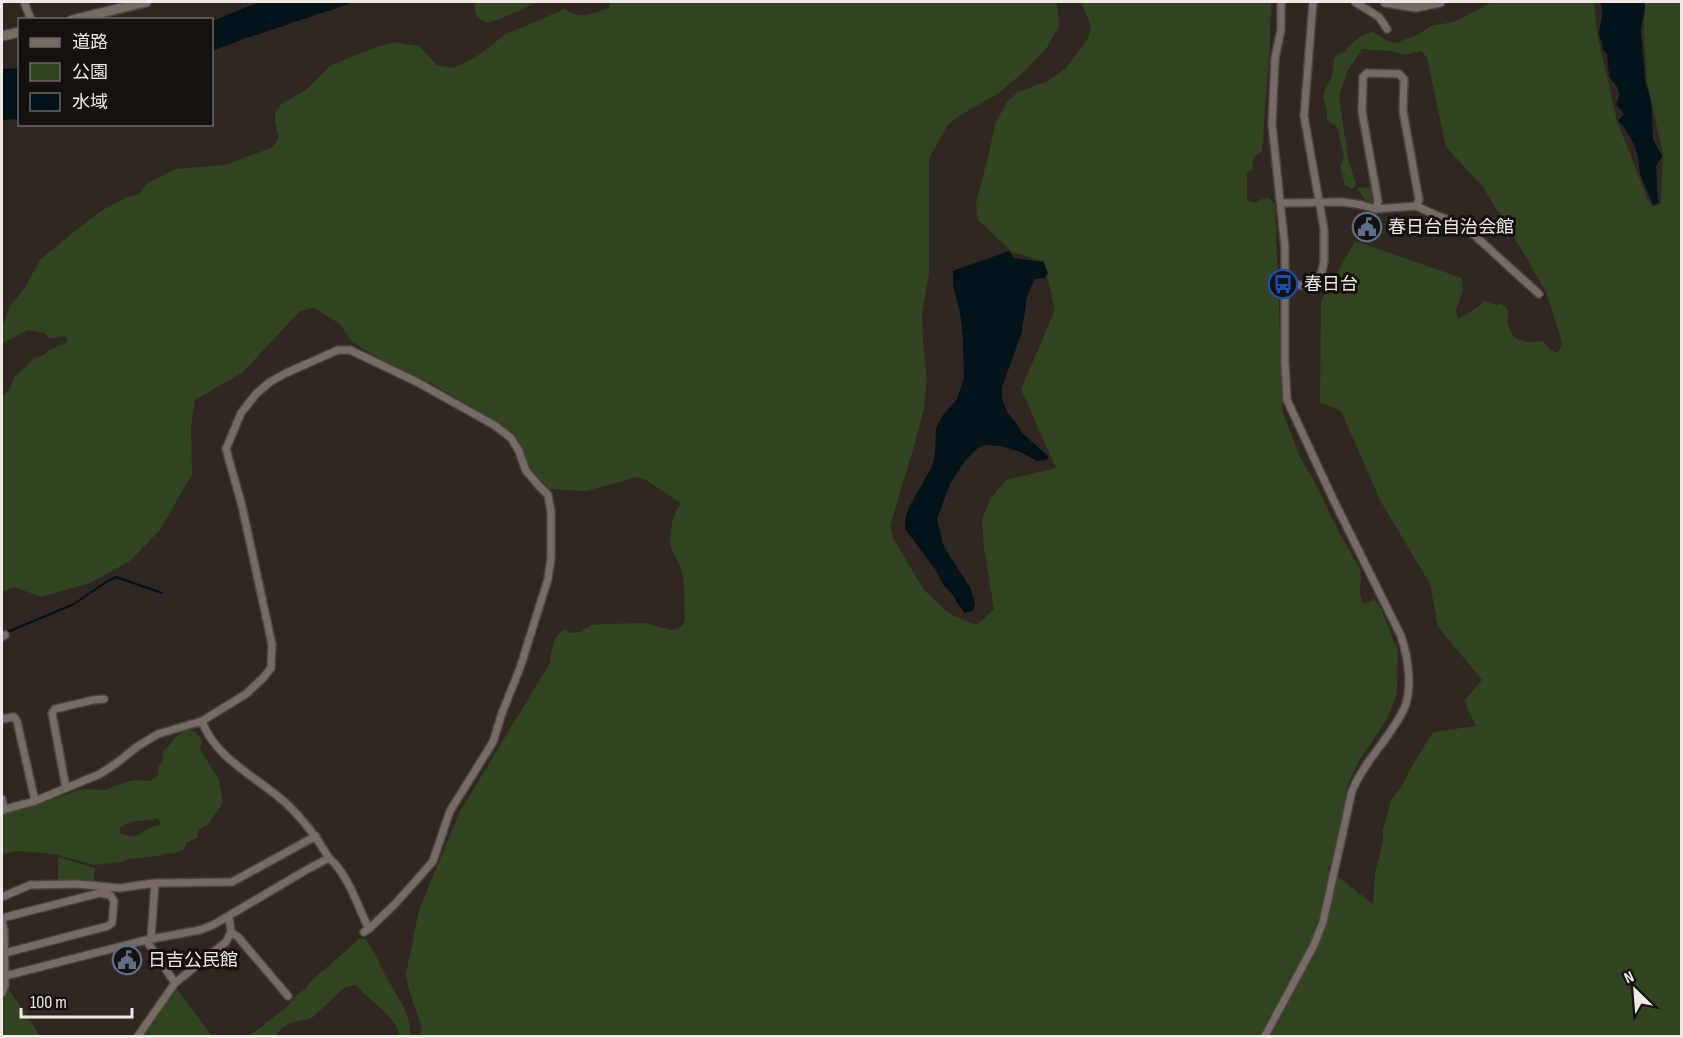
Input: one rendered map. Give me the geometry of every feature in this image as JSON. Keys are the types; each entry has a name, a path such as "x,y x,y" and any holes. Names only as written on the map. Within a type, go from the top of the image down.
{"street":[{"path":"24,2 30,18"},
{"path":"80,18 142,2"},
{"path":"1265,1036 1314,945 1323,922 1352,791 1358,777 1404,708 1408,686 1407,657 1401,636 1287,400 1285,248 1272,124 1275,58 1281,30 1281,2"},
{"path":"1286,284 1311,286 1316,284 1324,261 1324,229 1304,116 1313,2"},
{"path":"1355,2 1379,17 1387,29"},
{"path":"1385,2 1416,7 1440,2"},
{"path":"2,36 18,32"},
{"path":"1376,209 1378,201 1362,112 1363,77 1367,73 1399,74 1404,79 1403,111 1419,200 1416,206"},
{"path":"1281,203 1352,203 1376,209 1416,206 1462,224 1539,294"},
{"path":"2,799 3,810 35,801 100,774 158,734 202,721 246,694 271,668 272,645 242,506 226,449 241,413 256,394 270,382 338,350 350,350 415,381 494,425 511,438 519,451 526,471 548,495 550,558 543,597 493,742 450,811 433,861 395,904 367,930 345,878 306,823 286,803 218,747 205,730 202,721"},
{"path":"66,788 52,713 56,709 104,699"},
{"path":"2,719 14,717 17,721 35,801"},
{"path":"2,897 30,885 76,884 120,888 155,883 232,882 315,836"},
{"path":"5,976 149,939 200,930 229,917 329,858"},
{"path":"155,883 149,939 175,983"},
{"path":"2,993 5,985 5,953 2,920 100,893 110,895 114,901 112,923 108,926 5,953"},
{"path":"138,1036 175,983 226,942 231,932 229,917"},
{"path":"231,932 238,937 288,996"}],"green space":[{"path":"477,2 538,2 487,23 476,16 474,5"},
{"path":"610,2 1057,2 1059,26 1048,46 1029,67 999,93 948,125 929,158 929,273 922,315 927,377 924,408 890,526 893,538 924,590 948,613 970,623 978,624 994,609 984,548 982,519 991,498 1006,480 1056,468 1021,389 1055,310 1044,261 1011,251 978,220 976,203 995,124 1007,102 1018,92 1048,81 1066,68 1088,39 1091,26 1081,2 1271,2 1262,151 1254,157 1252,170 1247,173 1247,200 1256,203 1269,198 1275,204 1283,412 1299,455 1361,571 1362,602 1364,604 1374,600 1379,604 1398,651 1397,693 1388,717 1359,761 1348,784 1336,854 1328,869 1373,904 1375,873 1391,800 1400,789 1433,732 1476,726 1464,701 1482,680 1438,627 1430,584 1380,500 1341,411 1320,402 1321,301 1355,241 1462,278 1463,290 1456,310 1459,319 1484,301 1496,305 1501,304 1508,309 1508,324 1512,335 1516,338 1525,342 1542,341 1555,353 1559,351 1562,343 1547,295 1529,262 1483,187 1446,147 1427,58 1422,51 1404,55 1391,51 1362,49 1347,72 1339,96 1348,158 1356,185 1352,189 1345,185 1340,165 1344,158 1338,130 1327,120 1327,108 1323,99 1332,76 1334,59 1365,34 1373,32 1389,42 1396,43 1419,34 1431,26 1454,22 1492,2 1594,2 1597,33 1617,121 1648,200 1653,207 1661,204 1663,155 1647,82 1645,2 1681,2 1681,1036 420,1036 422,1028 406,974 419,910 459,813 550,663 553,644 561,632 565,629 570,633 581,632 591,625 606,624 644,623 671,630 683,625 685,620 683,578 670,539 679,502 646,480 637,477 586,491 549,489 530,469 524,450 513,434 431,383 382,360 352,342 340,324 314,308 300,311 243,372 195,400 191,427 192,474 160,530 130,561 90,583 42,597 14,587 2,592 2,397 8,391 15,376 34,359 68,340 64,336 48,338 45,333 28,330 2,343 2,327 10,306 24,289 40,260 70,235 101,211 127,197 139,194 146,184 175,169 225,165 273,147 279,138 275,114 281,104 306,90 330,66 394,42 419,46 437,65 453,68 476,57 506,34 565,9 575,14 586,15 609,8"},
{"path":"1373,187 1375,201 1372,205 1367,203 1357,188"},
{"path":"186,731 193,731 202,741 200,749 219,780 223,803 209,823 199,830 197,838 186,843 184,849 173,854 165,853 159,856 94,865 44,853 16,851 2,854 2,812 47,801 82,789 105,790 126,782 149,781 158,776 159,766 163,761 162,752 178,735","holes":["158,818 161,823 133,836 120,833 120,828 135,821"]},
{"path":"58,857 95,868 94,882 58,881"},
{"path":"359,939 365,939 369,944 400,1000 409,1021 410,1036 399,1036 394,1023 356,985 345,987 312,1018 290,1023 275,1036 249,1036 288,1006 294,997"},
{"path":"176,989 178,990 212,1036 143,1036"},
{"path":"8,991 40,1036 2,1036 2,1000"}],"water":[{"path":"259,2 355,2 213,51 213,21"},
{"path":"1601,2 1644,2 1641,30 1645,81 1651,101 1653,139 1662,156 1656,166 1658,203 1653,205 1640,174 1634,144 1618,121 1624,114 1616,104 1620,94 1609,77 1607,54 1603,49 1599,33"},
{"path":"18,68 18,119 2,120 2,69"},
{"path":"1009,251 1014,258 1043,262 1048,273 1045,278 1035,279 1027,296 1022,332 1002,387 1002,399 1008,413 1022,433 1048,456 1047,460 1037,461 1018,451 985,445 978,448 965,461 950,484 937,519 944,547 971,589 975,600 972,611 965,613 905,529 905,519 909,507 932,467 936,428 943,415 957,399 964,378 963,339 960,312 953,285 953,271"}],"waterway":[{"path":"5,633 74,604 116,577 162,593"}],"place":[{"name":"春日台自治会館","path":"1367,227"},
{"name":"春日台","path":"1283,284"},
{"name":"日吉公民館","path":"127,960"}]}
